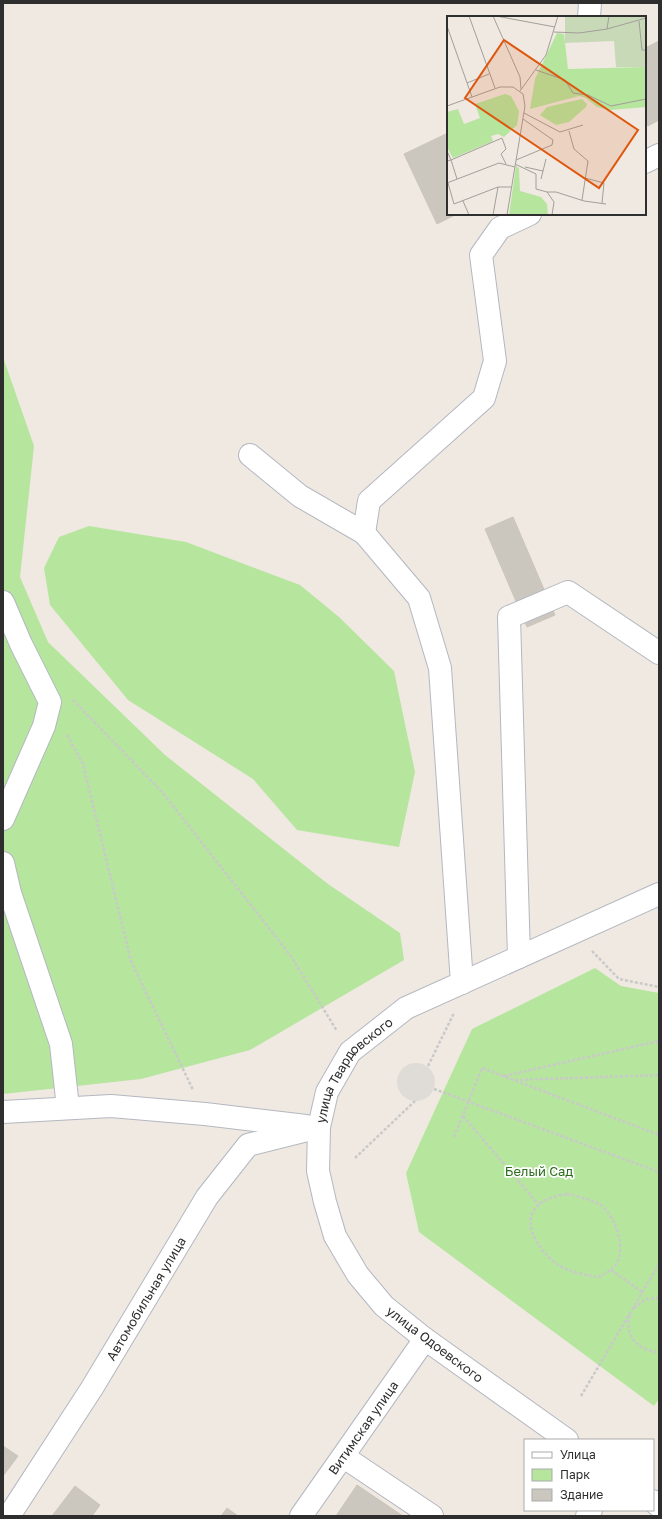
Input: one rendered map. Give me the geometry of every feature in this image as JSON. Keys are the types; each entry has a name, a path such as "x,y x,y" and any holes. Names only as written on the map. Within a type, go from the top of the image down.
{"street":[{"path":"590,3 590,16"},
{"path":"364,533 369,501 484,398 495,361 480,255 500,228 528,215"},
{"path":"250,455 300,496 364,533 419,598 440,668 462,983"},
{"path":"520,957 509,617 568,592 659,653"},
{"path":"3,602 21,644 60,699 44,726 3,819"},
{"path":"3,863 10,893 61,1044 68,1108"},
{"name":"улица Твардовского","path":"3,1112 111,1106 205,1114 319,1127 327,1092 350,1052 406,1008 659,894"},
{"name":"улица Одоевского","path":"319,1127 318,1171 335,1236 358,1275 384,1306 425,1340 566,1439"},
{"name":"Автомобильная улица","path":"9,1516 92,1388 207,1197 248,1145 319,1127"},
{"name":"Витимская улица","path":"301,1516 425,1340"},
{"path":"344,1457 432,1516"}],"path":[{"path":"60,699 162,792 291,956 350,1052"},
{"path":"60,699 82,764 131,961 205,1114"},
{"path":"585,954 592,951 619,979 659,987"},
{"path":"428,1066 456,1008"},
{"path":"504,1076 659,1041"},
{"path":"454,1137 470,1102 482,1068 659,1135"},
{"path":"513,1080 659,1075"},
{"path":"434,1089 659,1172"},
{"path":"355,1158 414,1101"},
{"path":"463,1116 539,1205"},
{"path":"567,1194 600,1205 607,1212 616,1227 621,1242 617,1263 611,1270 599,1277 592,1276 566,1269 551,1259 537,1243 532,1230 532,1216 539,1205 556,1196 567,1194"},
{"path":"581,1396 659,1264"},
{"path":"611,1270 642,1292"},
{"path":"659,1298 646,1299 632,1310 628,1328 636,1344 643,1349 659,1352"}],"green space":[{"path":"3,357 34,446 20,577 48,642 165,755 328,884 400,933 404,960 250,1050 141,1079 3,1094"},
{"path":"89,526 186,542 300,585 339,617 394,671 415,772 399,847 297,830 253,779 128,700 50,605 44,568 59,537"},
{"name":"Белый Сад","path":"595,968 621,986 659,993 659,1399 654,1406 419,1232 406,1173 472,1029"}],"shaded area":[{"path":"412,1063 420,1063 427,1066 432,1071 435,1082 432,1093 427,1098 420,1101 412,1101 405,1098 400,1093 397,1086 397,1078 400,1071 405,1066"}],"building":[{"path":"659,41 659,120 648,126 646,122 646,48"},
{"path":"447,133 447,215 455,215 437,224 404,154"},
{"path":"513,517 555,615 527,627 485,529"},
{"path":"3,1446 18,1456 3,1476"},
{"path":"357,1485 403,1516 336,1516"},
{"path":"75,1486 100,1505 92,1516 52,1516"},
{"path":"227,1508 238,1516 221,1516"}]}
